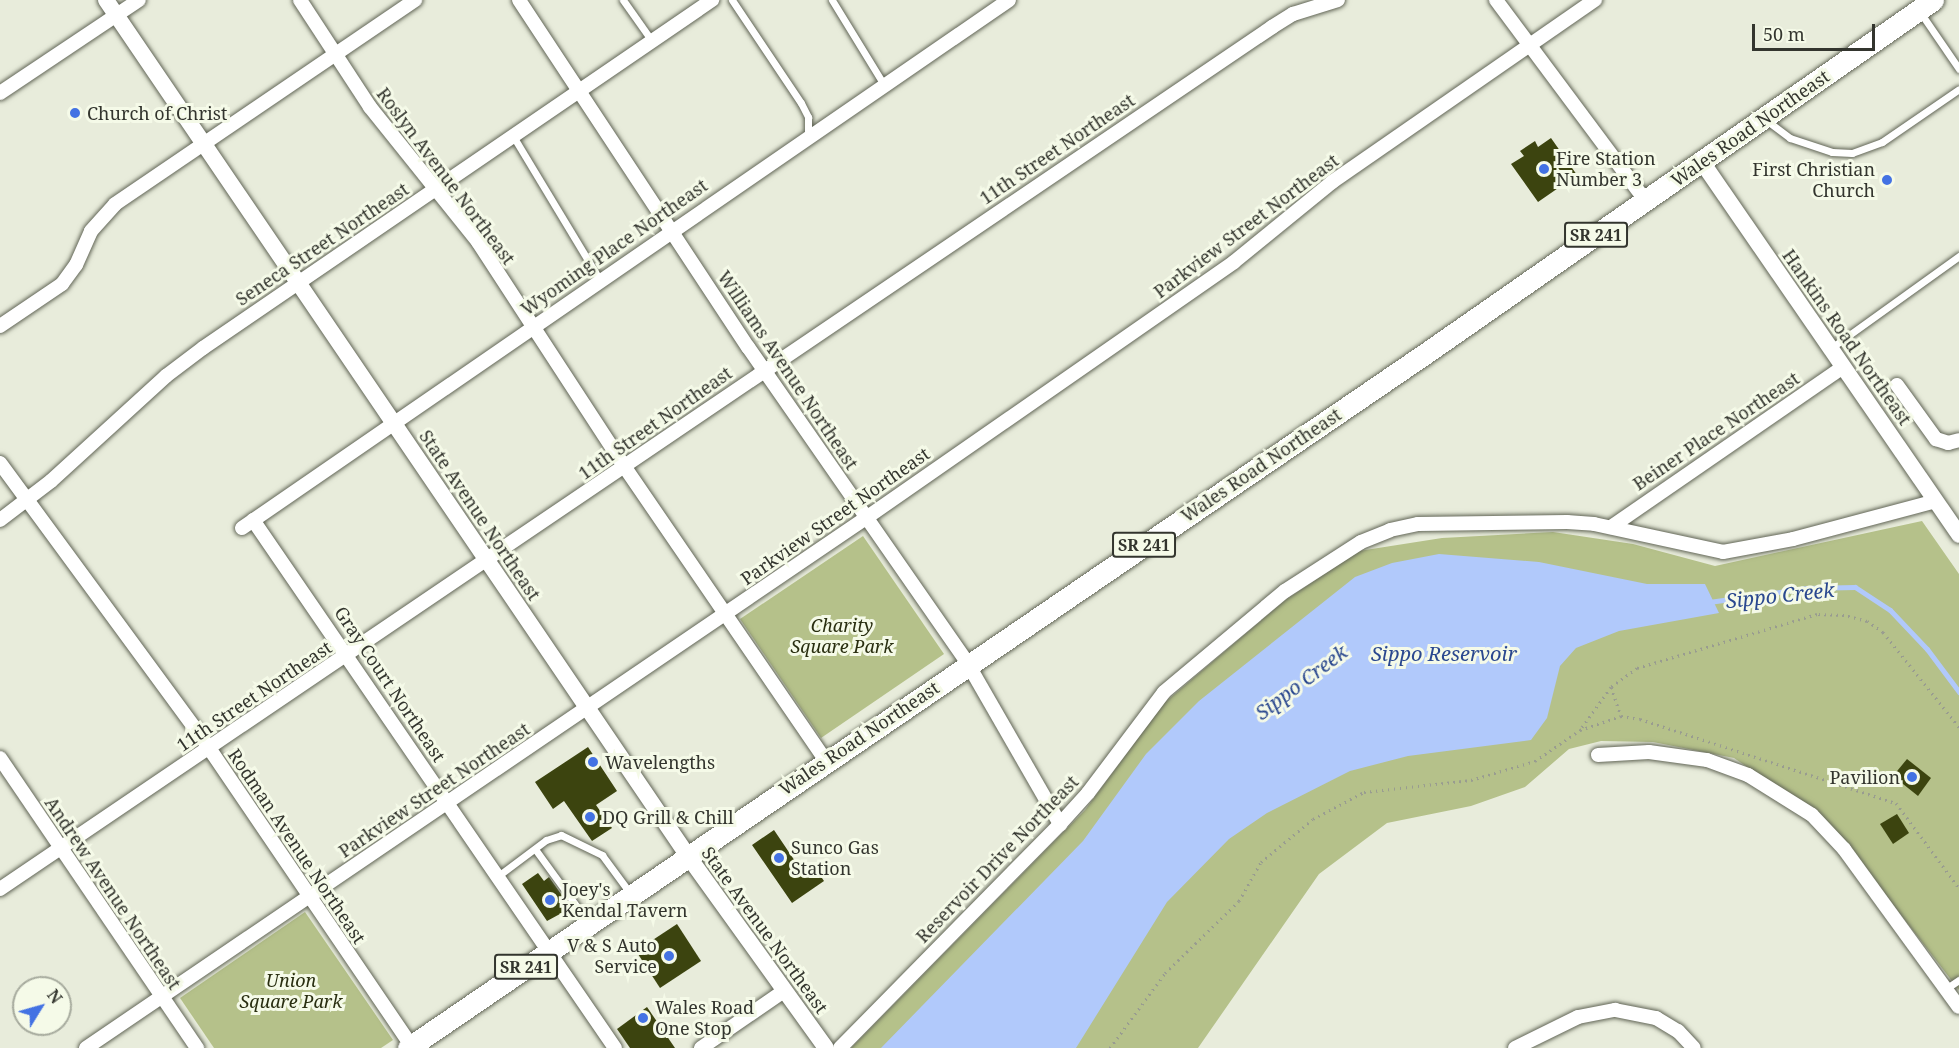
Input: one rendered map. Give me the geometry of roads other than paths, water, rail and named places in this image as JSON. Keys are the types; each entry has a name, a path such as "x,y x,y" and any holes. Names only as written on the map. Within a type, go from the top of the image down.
{"main road":[{"name":"Wales Road Northeast","path":"411,1047 1646,201 1926,5"}],"street":[{"name":"State Avenue Northeast","path":"106,0 688,856 826,1048"},
{"path":"0,93 139,0"},
{"name":"Roslyn Avenue Northeast","path":"300,0 335,55 434,189 478,243 624,466 826,761"},
{"path":"0,326 62,284 76,265 91,231 115,204 415,0"},
{"name":"Williams Avenue Northeast","path":"519,0 674,229 764,370 968,664 1060,824"},
{"name":"Seneca Street Northeast","path":"0,520 26,501 166,376 297,281 712,0"},
{"name":"Wyoming Place Northeast","path":"247,524 393,421 1010,0"},
{"path":"1496,0 1646,201"},
{"name":"Parkview Street Northeast","path":"86,1048 866,518 1234,262 1332,182 1595,0"},
{"name":"11th Street Northeast","path":"0,889 1272,27 1293,14 1333,1"},
{"name":"Hankins Road Northeast","path":"1702,162 1959,535"},
{"name":"Beiner Place Northeast","path":"1611,527 1844,367"},
{"path":"1897,385 1936,439 1948,443 1959,440"},
{"name":"Rodman Avenue Northeast","path":"0,463 208,748 411,1047"},
{"name":"Reservoir Drive Northeast","path":"840,1048 1060,824 1088,793 1164,692 1285,591 1361,542 1390,530 1418,524 1567,522 1611,527 1723,552 1793,539 1936,501"},
{"name":"Gray Court Northeast","path":"247,524 348,654 498,876 551,950 615,1048"},
{"path":"1598,755 1649,752 1707,760 1748,776 1812,814 1845,849 1944,990 1959,1007"},
{"name":"Andrew Avenue Northeast","path":"0,758 197,1048"},
{"path":"701,1048 783,991"},
{"path":"1515,1048 1578,1017 1616,1010 1656,1018 1678,1031 1694,1048"}],"lane":[{"path":"624,0 652,41"},
{"path":"732,0 801,103 808,117 808,136"},
{"path":"832,0 884,85"},
{"path":"1926,5 1959,68"},
{"path":"1765,118 1790,138 1832,152 1852,153 1877,144 1959,89"},
{"path":"513,136 600,280"},
{"path":"1831,348 1959,256"},
{"path":"498,876 535,849 561,835 584,843 602,855 631,896"},
{"path":"535,849 589,924"},
{"path":"1944,990 1959,980"}],"water":[{"name":"Sippo Reservoir","path":"1439,554 1539,562 1647,584 1705,584 1719,613 1619,631 1576,648 1560,666 1547,718 1531,740 1408,756 1350,771 1267,813 1229,839 1167,902 1076,1048 881,1048 1083,841 1146,754 1199,701 1355,577 1392,563"}],"waterway":[{"name":"Sippo Creek","path":"1709,602 1807,588 1855,587 1890,610 1927,649 1959,692"}],"place":[{"name":"Church of Christ","path":"75,113"},
{"name":"Fire Station Number 3","path":"1544,169"},
{"name":"First Christian Church","path":"1887,180"},
{"name":"Wavelengths","path":"593,762"},
{"name":"Pavilion","path":"1912,777"},
{"name":"DQ Grill & Chill","path":"590,817"},
{"name":"Sunco Gas Station","path":"779,858"},
{"name":"Joey's Kendal Tavern","path":"550,900"},
{"name":"V & S Auto Service","path":"669,956"},
{"name":"Wales Road One Stop","path":"643,1018"}],"park label":[{"name":"Charity Square Park","path":"842,636"},
{"name":"Union Square Park","path":"291,991"}]}
